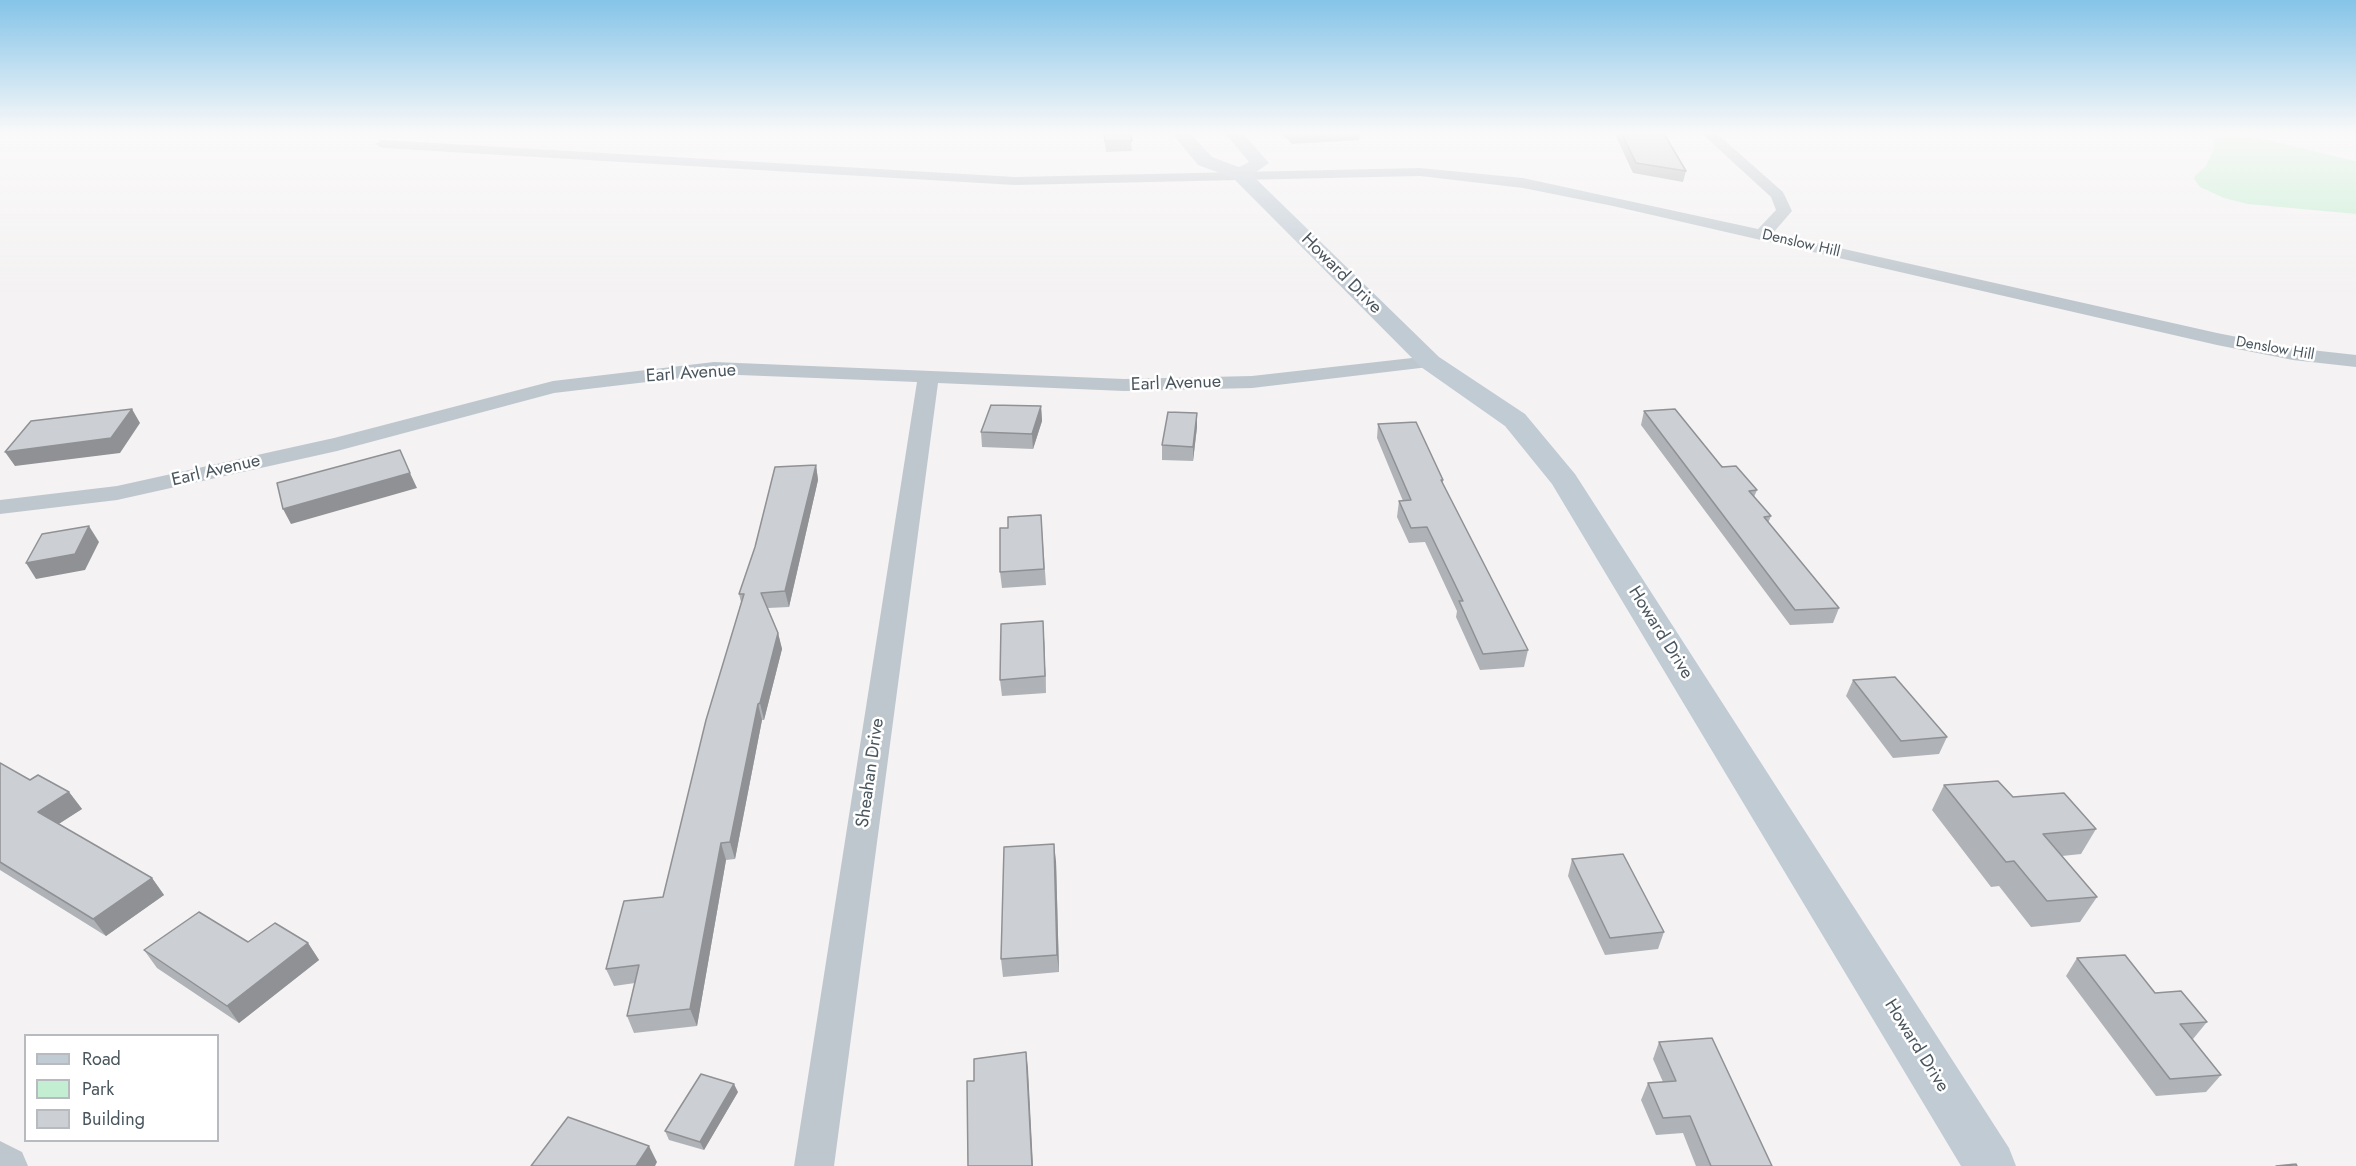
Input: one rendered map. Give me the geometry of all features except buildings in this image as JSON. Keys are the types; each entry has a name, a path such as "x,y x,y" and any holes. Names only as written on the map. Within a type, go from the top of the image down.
{"street":[{"name":"Howard Drive","path":"1253,186 1430,362 1515,420 1565,480 1990,1166"},
{"name":"Denslow Hill","path":"1539,186 2217,339 2293,354 2356,361"},
{"path":"1762,235 1784,211 1778,195 1768,186"},
{"name":"Earl Avenue","path":"0,507 117,494 337,444 553,387 714,368 1125,386 1252,382 1430,362"},
{"name":"Sheahan Drive","path":"814,1166 928,379"},
{"path":"0,1160 8,1166"}],"green space":[{"path":"2356,186 2356,214 2248,204 2224,198 2200,187"}]}
